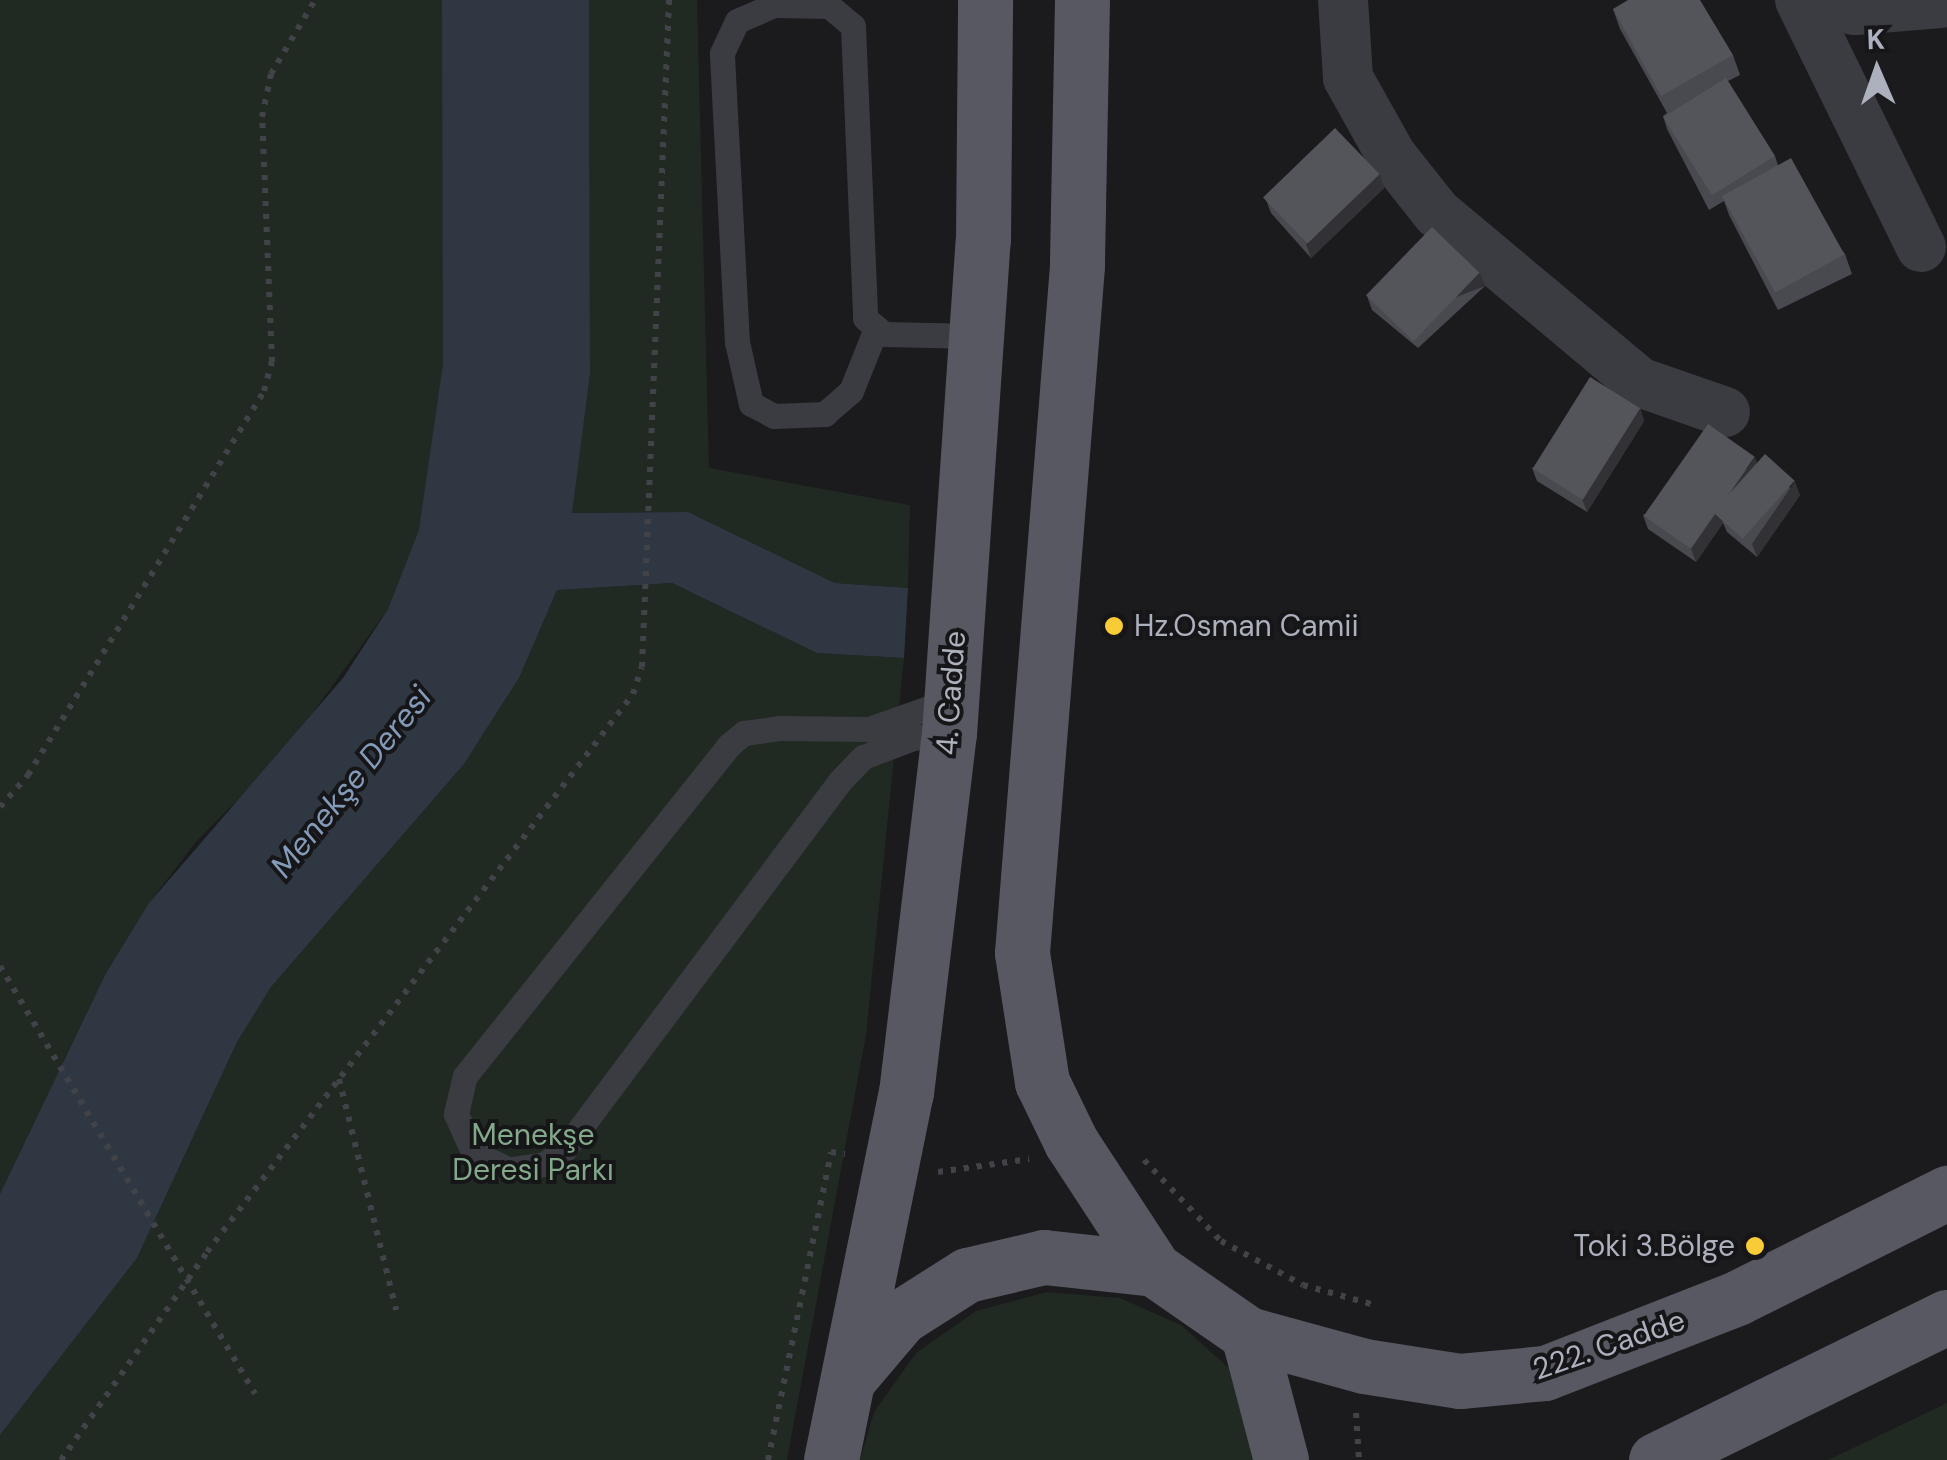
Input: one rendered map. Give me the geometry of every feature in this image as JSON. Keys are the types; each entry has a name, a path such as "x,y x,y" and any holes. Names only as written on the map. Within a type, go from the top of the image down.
{"main road":[{"name":"4. Cadde","path":"830,1460 906,1093 950,717 976,336 986,0"},
{"path":"1082,0 1077,266 1022,953 1042,1082 1071,1142 1154,1270"},
{"name":"222. Cadde","path":"1154,1270 1248,1334 1364,1366 1460,1381 1545,1373 1737,1298 1947,1194"},
{"path":"849,1378 901,1317 967,1275 1044,1256 1154,1270"},
{"path":"1656,1460 1947,1316"},
{"path":"1248,1334 1280,1460"}],"street":[{"path":"1343,0 1348,78 1391,155 1438,213 1639,382 1724,412"},
{"path":"1800,0 1921,247"},
{"path":"1812,0 1854,8 1940,0"}],"lane":[{"path":"875,331 851,391 825,414 774,416 750,404 737,342 722,53 737,21 774,5 829,6 852,26 865,318 875,331 976,336"},
{"path":"950,717 913,738 863,757 840,781 564,1150 545,1164 508,1170 473,1152 456,1114 466,1076 729,745 744,733 780,728 869,729 950,717"}],"path":[{"path":"0,807 28,776 264,392 272,362 262,117 270,74 316,0"},
{"path":"60,1460 339,1078 633,694 642,667 668,0"},
{"path":"0,966 254,1394"},
{"path":"339,1078 396,1310"},
{"path":"768,1460 831,1152 845,1154"},
{"path":"1138,1153 1222,1241 1304,1285 1374,1305"},
{"path":"927,1172 974,1172 1029,1159"},
{"path":"1356,1413 1359,1460"}],"green space":[{"path":"0,0 442,0 446,191 443,364 433,452 419,531 388,609 286,750 196,842 149,903 106,973 0,1194"},
{"path":"589,0 697,0 709,468 910,505 908,588 835,583 688,512 571,513 590,374"},
{"name":"Menekşe Deresi Parkı","path":"672,583 817,653 904,658 866,1035 787,1460 0,1460 0,1435 137,1258 237,1042 271,987 464,764 519,678 557,590"},
{"path":"1047,1292 1120,1298 1181,1325 1231,1370 1270,1460 860,1460 874,1412 916,1353 976,1311"},
{"path":"1947,1403 1947,1460 1828,1460"}],"water":[{"name":"Menekşe Deresi","path":"442,0 589,0 590,374 572,513 688,512 835,583 908,588 904,658 817,653 672,583 557,590 519,678 464,764 271,987 237,1042 137,1258 0,1435 0,1194 106,973 149,903 343,678 388,609 419,530 443,364"}],"building":[{"path":"1628,0 1700,0 1733,55 1661,96 1613,9"},
{"path":"1726,78 1775,156 1712,195 1663,117"},
{"path":"1335,128 1379,174 1308,244 1263,197"},
{"path":"1791,158 1844,254 1775,293 1722,196"},
{"path":"1432,227 1479,273 1413,341 1366,295"},
{"path":"1590,377 1640,408 1583,500 1533,469"},
{"path":"1708,424 1755,457 1690,548 1644,516"},
{"path":"1765,454 1795,481 1743,539 1713,512"}],"place":[{"name":"Hz.Osman Camii","path":"1114,626"},
{"name":"Toki 3.Bölge","path":"1755,1246"}]}
